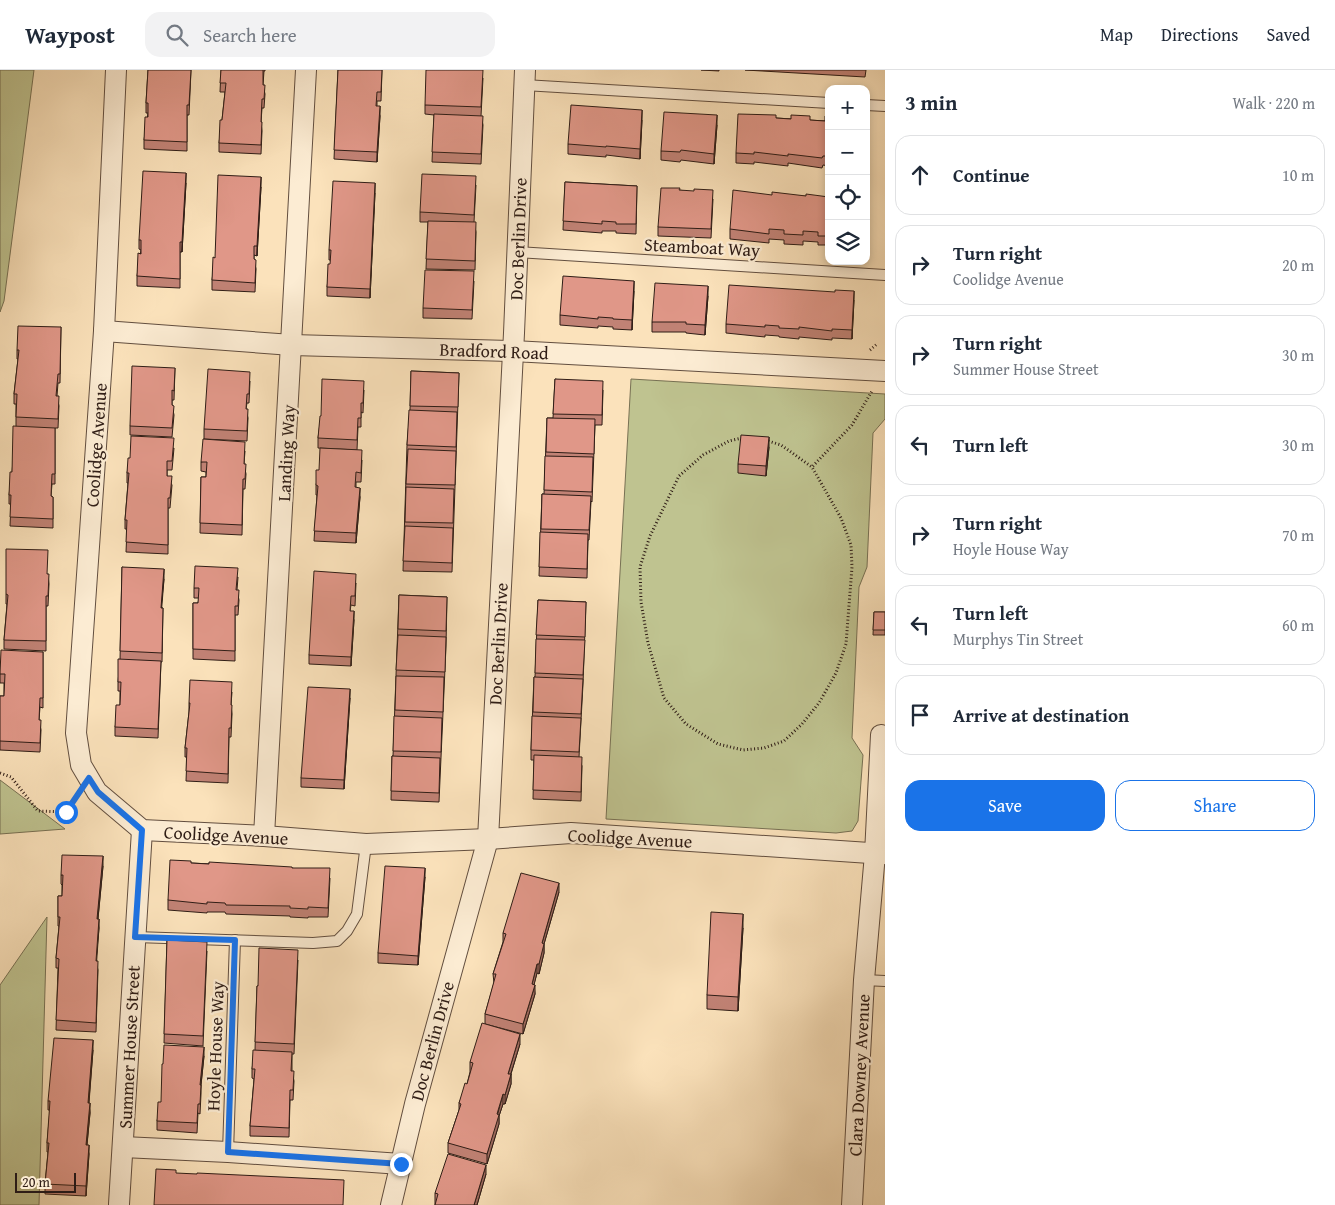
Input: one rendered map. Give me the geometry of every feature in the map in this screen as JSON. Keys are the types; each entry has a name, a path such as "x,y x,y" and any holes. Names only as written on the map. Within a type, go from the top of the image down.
{"street":[{"name":"Coolidge Avenue","path":"116,70 104,331 76,733 81,766 98,792 142,830 264,836 366,844 488,839 572,833 880,854"},
{"name":"Landing Way","path":"264,836 306,70"},
{"name":"Doc Berlin Drive","path":"391,1205 420,1084 488,839 513,350 524,77"},
{"name":"Bradford Road","path":"104,331 292,345 513,350 885,371"},
{"name":"Clara Downey Avenue","path":"852,1205 864,980 880,854 881,735"},
{"name":"Summer House Street","path":"119,1204 142,830"},
{"path":"123,1147 401,1164"}],"lane":[{"path":"524,77 825,103"},
{"path":"870,105 885,106"},
{"name":"Steamboat Way","path":"517,252 885,275"},
{"path":"135,937 313,943 337,941 347,931 357,914 366,844"},
{"name":"Hoyle House Way","path":"228,1152 235,940"},
{"path":"864,980 885,981"}],"path":[{"path":"812,467 852,425 872,391"},
{"path":"746,438 730,441 703,455 679,476 650,536 640,567 640,602 648,643 664,698 686,724 718,744 743,750 764,748 784,742 819,703 836,673 846,644 852,567 851,545 841,518 812,467 781,445 763,439"},
{"path":"0,773 11,777 38,811 66,812 89,778"}],"green space":[{"path":"0,70 34,70 4,301 0,312"},
{"path":"631,379 885,394 885,419 873,433 867,567 859,587 852,738 863,755 858,821 852,831 836,833 606,819"},
{"path":"0,780 65,829 0,834"},
{"path":"47,917 39,1205 0,1205 0,985"}],"building":[{"path":"148,70 191,70 189,105 187,105 187,142 144,140 145,117 148,117 148,103 146,103"},
{"path":"221,70 263,70 263,85 265,85 264,99 262,99 261,145 219,143 220,120 222,120 226,83 220,83"},
{"path":"338,70 382,70 381,92 377,92 376,106 380,106 377,152 334,150"},
{"path":"426,70 483,70 481,107 425,105"},
{"path":"571,105 642,110 640,149 568,144"},
{"path":"664,112 717,115 714,154 681,150 680,152 661,151"},
{"path":"434,114 483,116 481,154 432,152"},
{"path":"738,114 776,115 776,118 791,119 791,115 810,116 810,120 825,121 825,156 822,158 754,152 754,154 736,153"},
{"path":"143,171 186,173 182,242 180,242 180,279 137,276 138,253 141,254 141,240 139,240"},
{"path":"422,174 476,176 474,215 420,212"},
{"path":"218,175 261,177 257,246 254,246 254,259 256,260 255,283 212,280 213,257 215,258"},
{"path":"333,181 375,183 370,289 327,287 331,250 329,250"},
{"path":"565,182 637,186 636,224 616,224 616,222 602,221 602,224 563,221"},
{"path":"661,188 680,188 679,190 694,191 694,189 713,190 711,229 658,227"},
{"path":"733,190 772,195 772,192 825,196 825,236 818,236 818,232 803,231 803,235 784,234 784,230 769,229 769,234 730,229"},
{"path":"428,221 476,222 475,261 426,259"},
{"path":"425,270 474,271 472,310 423,308"},
{"path":"563,276 634,281 632,320 560,315"},
{"path":"655,283 708,286 705,325 686,324 686,322 652,322"},
{"path":"729,285 835,292 835,290 854,291 852,330 832,329 832,331 799,327 799,329 765,325 765,327 726,324"},
{"path":"18,326 61,327 60,374 58,374 56,396 59,396 58,419 16,417 17,394 14,394 19,350 17,350"},
{"path":"132,366 175,368 174,391 172,390 172,405 174,406 172,428 130,426"},
{"path":"208,369 250,372 246,409 248,409 247,431 204,429"},
{"path":"411,371 459,373 458,407 410,406"},
{"path":"322,379 364,381 361,418 358,418 357,440 318,438 321,416"},
{"path":"555,379 603,381 602,415 553,414"},
{"path":"409,410 457,412 456,447 407,445"},
{"path":"547,418 595,419 594,454 546,452"},
{"path":"13,426 55,428 55,474 52,474 51,496 53,497 53,519 10,517 11,495 9,495 10,472 12,472"},
{"path":"741,435 769,437 766,466 738,464"},
{"path":"131,436 174,438 172,461 167,461 167,476 172,476 170,498 168,498 168,545 126,542 127,520 125,520 129,473 127,473"},
{"path":"203,439 245,442 244,464 246,464 245,479 243,479 242,525 200,523 201,477 206,477 207,462 201,462"},
{"path":"320,448 362,450 361,473 356,472 355,487 360,488 356,533 314,531 318,486 316,485 316,470 319,470"},
{"path":"408,449 456,451 455,485 406,484"},
{"path":"545,456 593,457 592,492 544,490"},
{"path":"406,487 454,489 453,523 405,522"},
{"path":"542,494 591,496 589,530 541,529"},
{"path":"405,526 453,528 452,563 403,561"},
{"path":"540,532 588,534 587,569 539,567"},
{"path":"6,549 48,550 47,574 49,574 48,596 46,596 46,641 4,640 8,595 6,594"},
{"path":"195,566 238,568 236,590 239,590 238,606 235,606 235,651 193,649 193,603 198,603 199,588 194,588"},
{"path":"122,567 164,569 161,608 163,608 162,653 120,651"},
{"path":"314,571 356,574 355,596 351,596 350,611 354,611 351,657 309,655"},
{"path":"399,595 447,597 446,631 398,629"},
{"path":"538,600 586,602 585,637 536,635"},
{"path":"874,612 885,612 885,630 873,630"},
{"path":"398,635 446,637 445,672 396,670"},
{"path":"536,639 585,640 583,675 535,673"},
{"path":"1,650 43,652 43,698 40,698 39,720 41,720 40,743 0,741 0,696 4,696 5,674 0,674"},
{"path":"118,659 161,661 158,729 115,727 116,705 120,705 121,682 118,682"},
{"path":"396,676 444,677 443,712 395,710"},
{"path":"534,677 583,679 581,714 533,712"},
{"path":"190,680 232,682 228,774 186,771 187,748 185,748 190,703"},
{"path":"308,687 350,689 344,780 301,778"},
{"path":"394,716 442,718 441,752 393,751"},
{"path":"532,716 581,718 579,752 531,750"},
{"path":"534,755 582,757 581,792 533,790"},
{"path":"392,756 440,758 439,793 391,791"},
{"path":"62,855 103,856 97,919 99,919 96,961 98,961 96,1023 56,1020 59,959 56,958 60,917 58,917 58,896 62,896"},
{"path":"170,860 209,864 209,862 292,868 330,868 328,908 308,907 308,909 290,908 290,906 226,905 225,903 207,902 207,904 168,900"},
{"path":"385,866 425,868 418,956 378,953"},
{"path":"521,873 559,883 542,943 544,944 539,964 537,964 532,984 535,985 523,1024 485,1014 496,974 493,974 506,934 503,933"},
{"path":"711,912 743,914 738,997 707,995"},
{"path":"167,940 207,942 203,1036 164,1034"},
{"path":"259,948 298,950 294,1044 255,1042"},
{"path":"482,1023 520,1034 508,1074 511,1074 497,1114 499,1115 487,1154 448,1143 461,1104 459,1103 465,1083 467,1084 473,1063 470,1062"},
{"path":"54,1038 93,1040 88,1103 90,1103 86,1145 89,1145 86,1186 45,1184 49,1143 47,1143 50,1101 48,1101"},
{"path":"164,1045 204,1047 197,1123 157,1121 158,1102 161,1102"},
{"path":"253,1050 292,1052 291,1071 294,1071 293,1090 290,1090 289,1128 250,1126 255,1069 252,1069"},
{"path":"448,1154 486,1165 474,1205 435,1205 438,1194 435,1193"},
{"path":"156,1169 176,1170 176,1173 344,1180 343,1205 154,1205"}],"route":[{"path":"66,812 89,778 98,792 142,830 135,937 235,940 228,1152 401,1164"}]}
